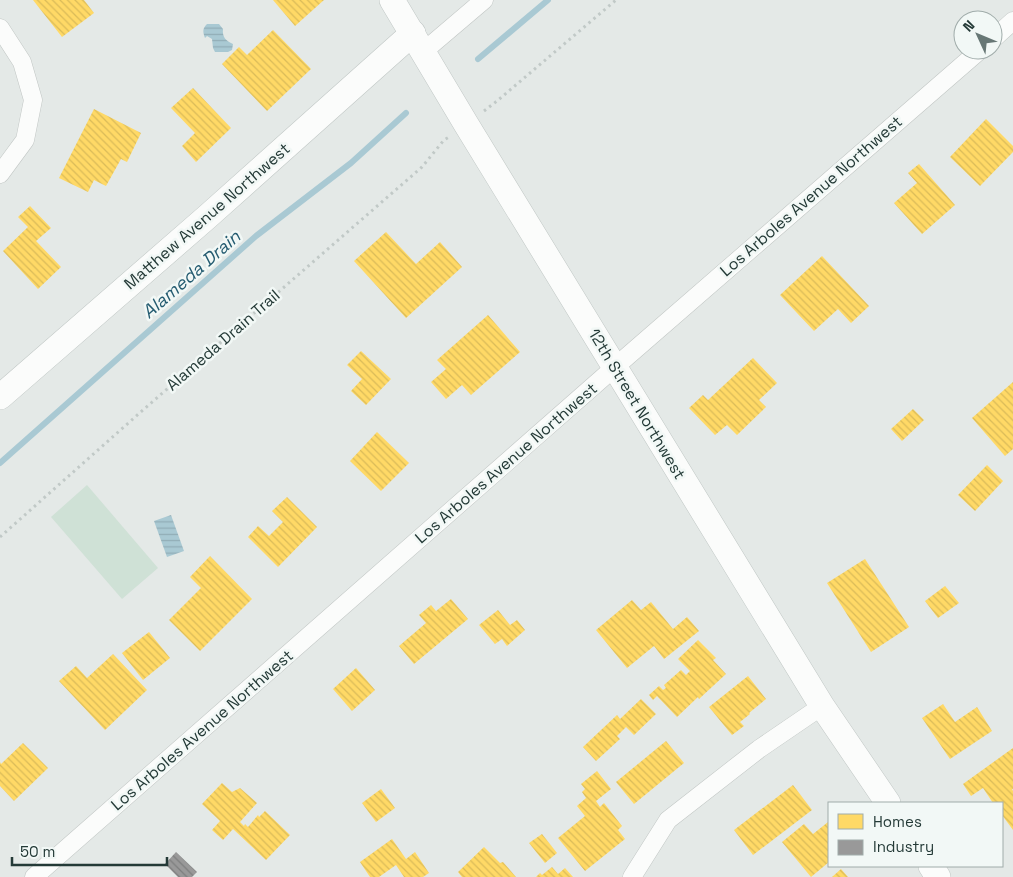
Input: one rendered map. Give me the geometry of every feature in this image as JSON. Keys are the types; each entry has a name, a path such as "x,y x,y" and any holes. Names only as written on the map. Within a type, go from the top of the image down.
{"main road":[{"name":"12th Street Northwest","path":"392,0 822,706 887,802"},
{"name":"Matthew Avenue Northwest","path":"0,397 200,223 418,42"}],"street":[{"name":"Matthew Avenue Northwest","path":"418,42 484,0"},
{"path":"1003,30 1013,21"},
{"path":"0,28 22,62 33,100 25,140 0,174"},
{"name":"Los Arboles Avenue Northwest","path":"34,877 615,367 968,60"},
{"path":"632,877 668,820 759,749 822,706"}],"path":[{"path":"486,110 616,0"},
{"name":"Alameda Drain Trail","path":"0,537 150,403 422,167 444,140"}],"green space":[{"path":"87,485 158,568 122,599 51,517"}],"water":[{"path":"207,24 219,24 223,29 225,38 233,44 232,50 228,52 215,52 212,39 207,36 205,38 204,36 203,32"},
{"path":"171,515 184,551 167,557 154,521"}],"building: Homes":[{"path":"33,0 84,0 94,13 62,37"},
{"path":"273,0 324,0 295,26"},
{"path":"273,30 311,69 267,111 222,64 239,47 247,55"},
{"path":"193,88 231,128 196,162 182,146 195,133 171,108"},
{"path":"94,109 141,133 127,162 121,159 106,186 94,180 88,192 59,178"},
{"path":"986,119 1013,146 1013,152 980,186 950,157"},
{"path":"919,164 955,205 922,234 894,203 917,183 908,173"},
{"path":"30,206 51,228 36,241 61,267 38,289 3,251 28,227 18,217"},
{"path":"386,232 416,264 440,242 462,267 406,318 354,261"},
{"path":"822,256 869,306 851,323 838,309 814,331 780,295"},
{"path":"488,315 520,352 471,395 462,385 446,399 431,382 446,369 437,360"},
{"path":"361,351 391,379 366,405 351,391 362,379 347,365"},
{"path":"753,358 777,383 759,400 766,407 737,435 727,425 715,435 689,408 703,395 708,400"},
{"path":"1013,382 1013,449 1005,456 972,418"},
{"path":"913,409 924,420 902,441 891,429"},
{"path":"377,432 409,463 381,491 350,461"},
{"path":"987,465 1003,481 975,511 958,495"},
{"path":"287,497 317,527 278,567 248,537 258,526 269,536 283,522 272,511"},
{"path":"210,556 252,599 200,651 169,620 201,588 190,577"},
{"path":"865,559 909,627 871,652 827,583"},
{"path":"945,586 959,603 938,618 925,601"},
{"path":"451,599 468,619 414,664 399,646 426,623 419,615 431,605 436,611"},
{"path":"632,600 641,610 651,602 673,629 687,617 699,631 664,659 654,646 627,668 596,630"},
{"path":"498,610 510,625 517,620 525,630 507,646 502,639 495,644 479,625"},
{"path":"149,632 170,658 143,680 122,653"},
{"path":"698,640 716,658 713,660 726,674 677,717 657,696 653,700 649,695 659,686 663,690 666,688 664,685 681,670 686,675 690,671 678,659"},
{"path":"113,654 147,690 105,730 59,681 76,666 87,678"},
{"path":"356,668 375,690 352,711 333,689"},
{"path":"748,676 766,699 740,722 744,726 732,735 709,707"},
{"path":"641,699 656,714 634,735 626,727 617,736 620,739 596,761 583,747 617,715 620,719"},
{"path":"943,704 955,722 977,707 992,731 950,759 922,718"},
{"path":"666,741 684,763 634,804 616,782"},
{"path":"23,743 48,768 14,801 0,786 0,762 1,764"},
{"path":"1013,748 1013,830 1003,816 1003,802 992,802 983,788 971,796 963,784"},
{"path":"597,771 611,789 596,801 600,807 604,803 622,826 618,830 625,839 585,871 558,838 585,816 577,806 586,798 582,792 585,789 581,784"},
{"path":"222,783 232,792 240,788 257,803 240,822 244,826 245,824 248,827 258,815 259,817 265,811 290,835 266,860 233,829 223,840 212,830 220,821 202,804"},
{"path":"793,785 812,810 753,855 734,830"},
{"path":"381,789 395,808 376,822 362,803"},
{"path":"828,822 828,863 811,877 782,842 804,824 813,834"},
{"path":"542,834 557,853 545,863 529,843"},
{"path":"392,839 406,859 415,852 429,873 423,877 404,877 396,865 379,877 370,877 360,862"},
{"path":"484,847 500,863 503,862 516,877 462,877 458,872"},
{"path":"552,867 558,874 565,868 573,877 536,877"},
{"path":"841,869 848,877 832,877"}],"building: Industry":[{"path":"176,852 197,872 192,877 178,877 165,864"}],"waterway":[{"name":"Alameda Drain","path":"478,59 548,0"},
{"name":"Alameda Drain","path":"0,463 256,236 351,163 406,113"}]}
